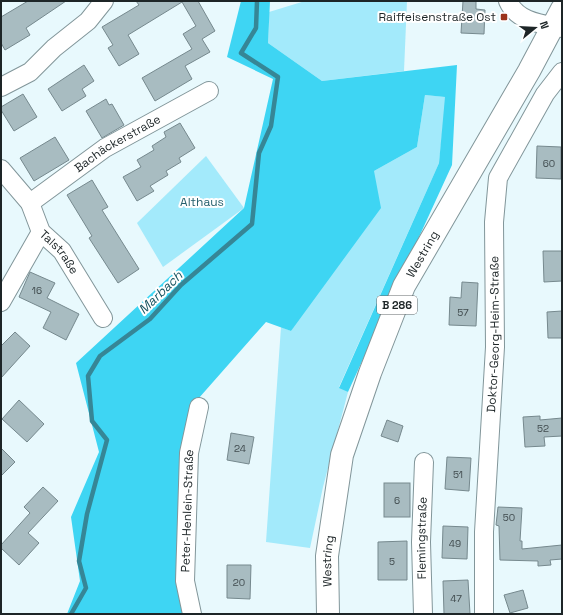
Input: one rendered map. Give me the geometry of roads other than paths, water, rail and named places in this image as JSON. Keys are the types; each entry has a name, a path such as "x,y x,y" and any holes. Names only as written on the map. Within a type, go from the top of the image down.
{"main road":[{"name":"Westring","path":"328,614 327,556 342,456 370,373 404,286 559,21"}],"street":[{"path":"1,88 30,72 54,48 88,21 104,1"},
{"path":"508,1 518,15 533,22 559,21"},
{"name":"Doktor-Georg-Heim-Straße","path":"484,614 484,532 495,348 494,222 498,178 545,94 562,72"},
{"name":"Bachäckerstraße","path":"30,203 105,148 209,91"},
{"name":"Talstraße","path":"1,169 30,203 41,232 62,250 103,318"},
{"path":"1,302 41,232"},
{"name":"Peter-Henlein-Straße","path":"192,614 186,581 189,453 199,408"},
{"name":"Flemingstraße","path":"423,614 421,542 424,462"}],"waterway":[{"name":"Marbach","path":"71,614 86,588 79,561 87,514 107,440 92,421 88,376 100,356 150,319 181,285 252,224 259,153 271,126 278,77 241,53 256,28 257,1"}],"place":[{"name":"Raiffeisenstraße Ost","path":"504,17"}],"park label":[{"name":"Althaus","path":"202,202"}]}
